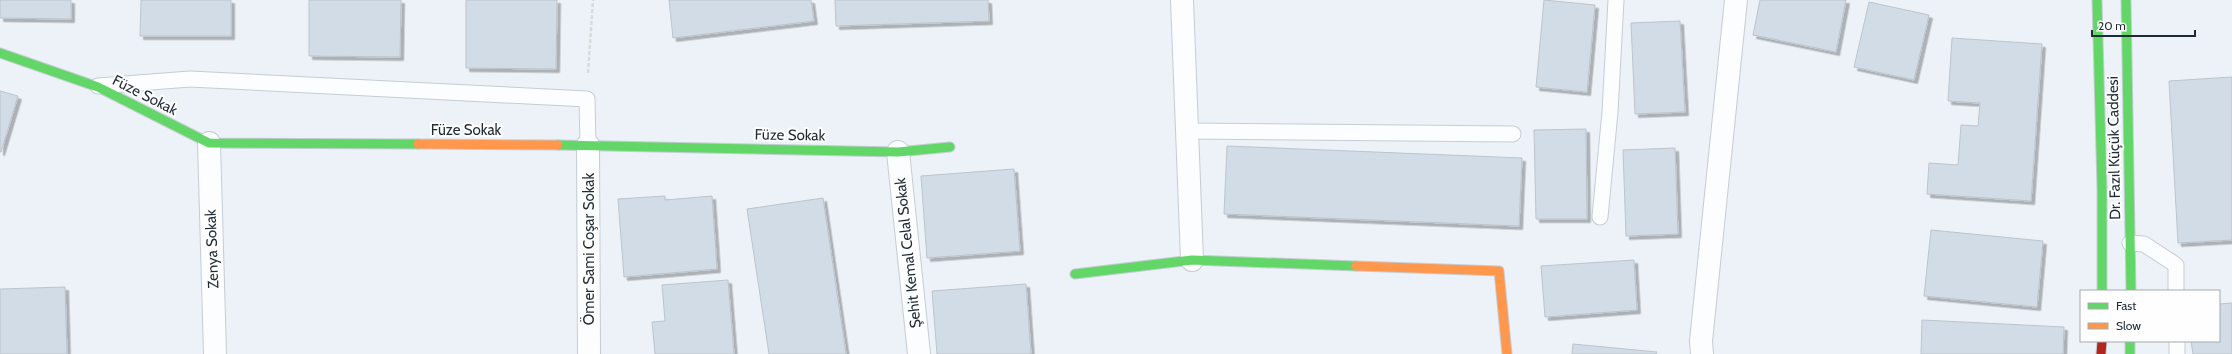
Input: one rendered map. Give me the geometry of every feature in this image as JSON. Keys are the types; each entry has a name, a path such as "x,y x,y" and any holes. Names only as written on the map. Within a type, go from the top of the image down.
{"street":[{"path":"1182,0 1192,260"},
{"path":"1702,354 1701,341 1736,0"},
{"path":"2097,0 2102,189 2102,290"},
{"name":"Dr. Fazıl Küçük Caddesi","path":"2126,2 2131,290"},
{"name":"Füze Sokak","path":"0,53 98,86 209,144 588,145 898,152 950,147"},
{"name":"Zenya Sokak","path":"209,144 215,354"},
{"name":"Ömer Sami Coşar Sokak","path":"588,145 589,354"},
{"name":"Şehit Kemal Celal Sokak","path":"898,152 919,354"},
{"path":"1075,274 1192,260 1499,271 1507,354"},
{"path":"2102,342 2102,354"},
{"path":"2130,342 2130,354"}],"lane":[{"path":"1600,217 1610,112 1616,0"},
{"path":"98,86 190,79 587,99 588,145"},
{"path":"1186,131 1513,134"},
{"path":"2130,243 2144,244 2176,265 2176,290"},
{"path":"2177,342 2177,354"}],"path":[{"path":"587,99 593,0"}],"building":[{"path":"0,0 71,0 71,19 0,18"},
{"path":"141,0 231,0 231,36 140,36"},
{"path":"309,0 401,0 400,57 309,56"},
{"path":"466,0 557,0 556,69 466,68"},
{"path":"669,0 811,0 814,21 673,38"},
{"path":"835,0 988,0 989,21 836,26"},
{"path":"1544,0 1595,5 1587,92 1536,87"},
{"path":"1760,0 1846,0 1836,52 1753,35"},
{"path":"1869,2 1929,15 1914,80 1854,67"},
{"path":"1680,21 1685,112 1635,114 1631,23"},
{"path":"1952,38 2042,44 2031,201 1927,194 1929,163 1958,165 1961,125 1978,126 1980,103 1948,101"},
{"path":"2232,77 2232,240 2178,243 2169,81"},
{"path":"0,91 18,96 1,152 0,152"},
{"path":"1586,129 1587,219 1536,219 1534,130"},
{"path":"1227,146 1522,158 1519,226 1224,214"},
{"path":"1675,148 1678,234 1626,236 1623,150"},
{"path":"1014,169 1020,251 927,258 921,176"},
{"path":"665,196 665,200 712,196 717,269 624,277 618,199"},
{"path":"823,198 846,354 769,354 747,209"},
{"path":"1931,230 2043,241 2037,307 1924,296"},
{"path":"1634,260 1637,310 1545,317 1541,266"},
{"path":"728,280 734,354 655,354 652,322 665,321 662,285"},
{"path":"1026,284 1031,354 937,354 932,291"},
{"path":"65,287 67,354 0,354 0,289"},
{"path":"2232,303 2232,354 2193,354 2191,342 2220,342 2220,304"},
{"path":"1922,320 2064,327 2063,354 1921,354"},
{"path":"1573,344 1657,352 1656,354 1572,354"}],"traffic: fast":[{"path":"2097,0 2102,189 2102,290"},
{"path":"2126,0 2131,290"},
{"path":"0,53 98,87 209,143 418,144"},
{"path":"558,145 898,152 950,147"},
{"path":"1075,274 1192,260 1356,266"},
{"path":"2130,342 2130,354"}],"traffic: slow":[{"path":"418,144 558,145"},
{"path":"1356,266 1499,271 1507,354"}],"traffic: jam":[{"path":"2101,354 2102,342"}]}
